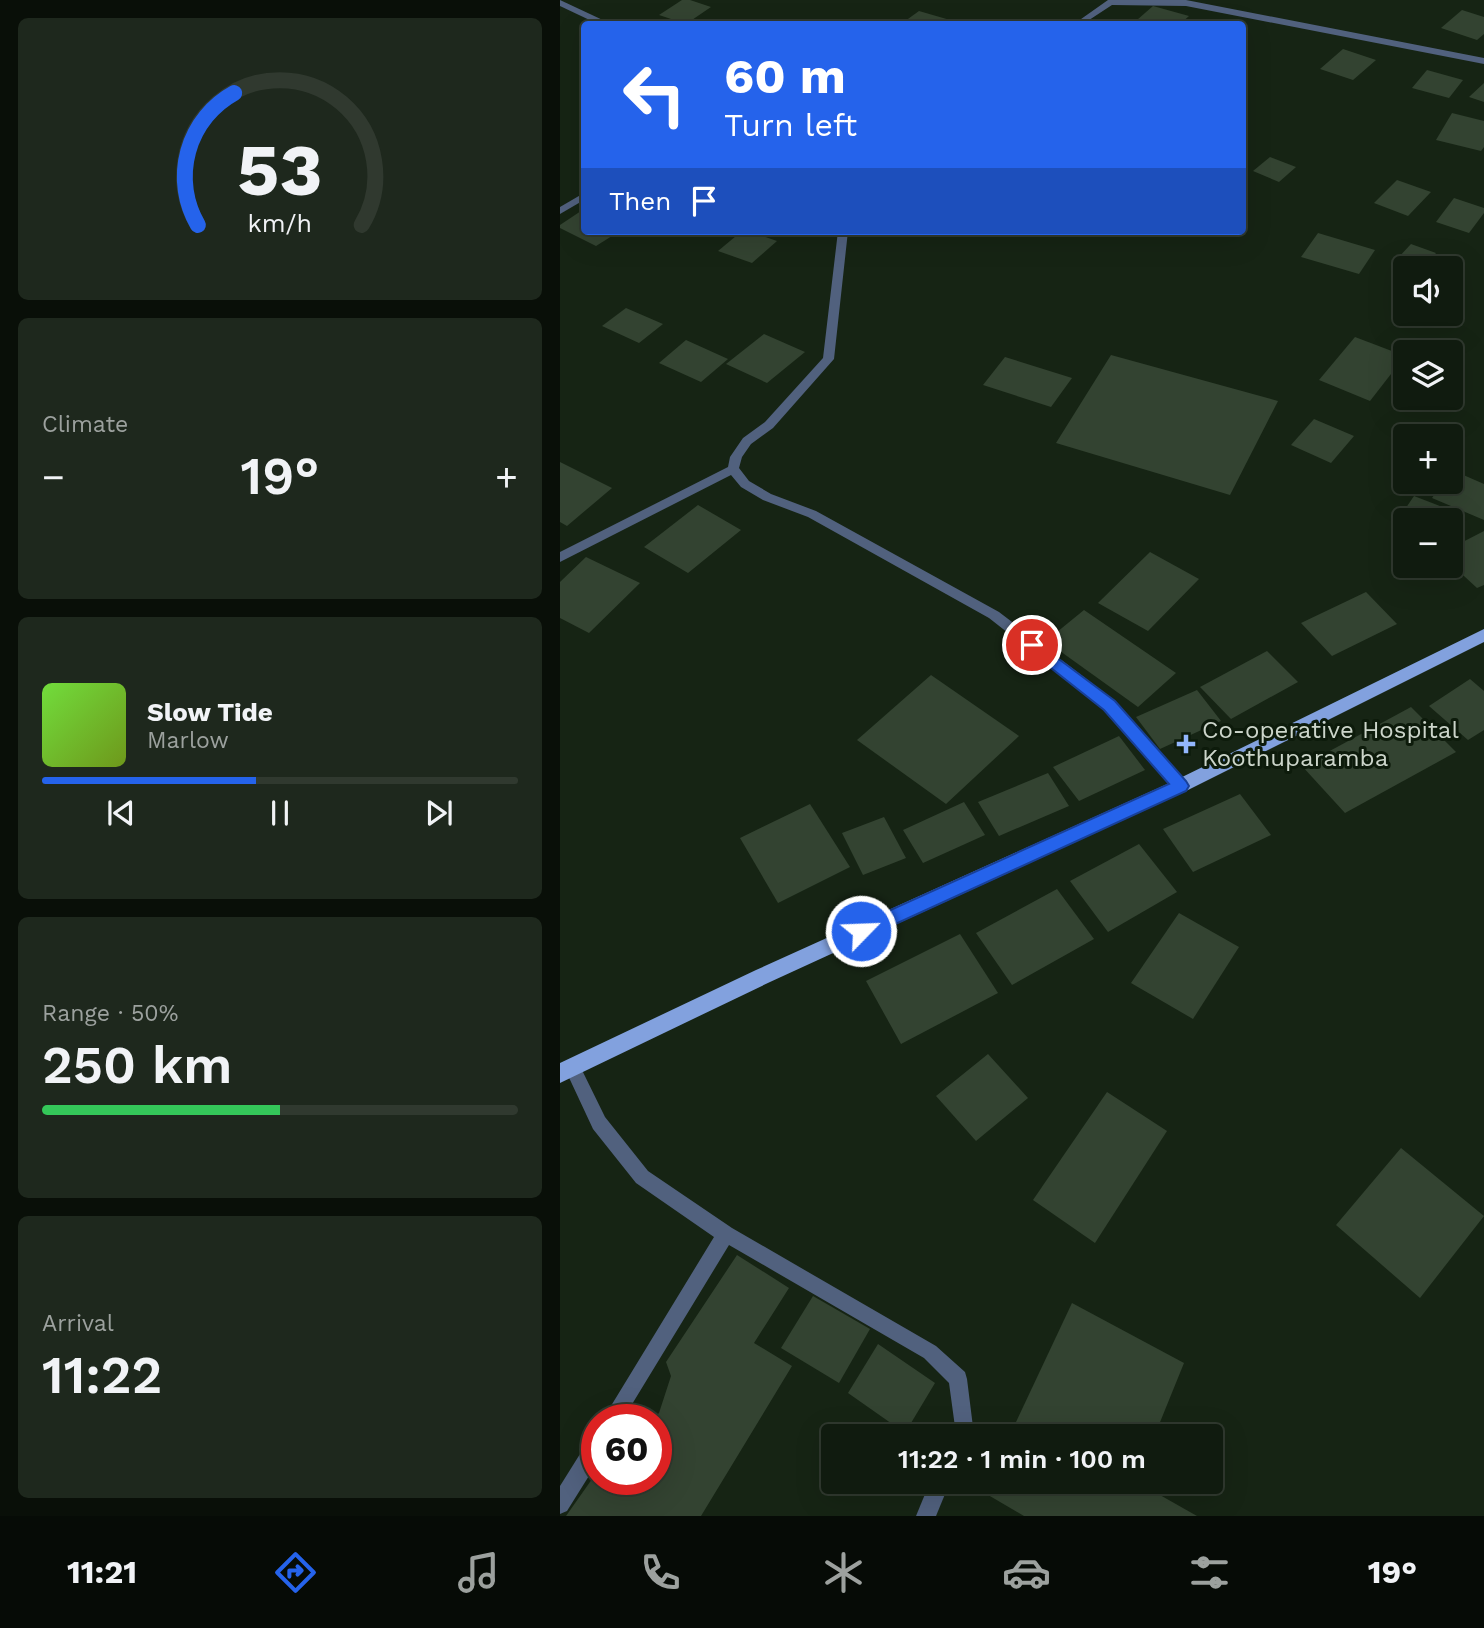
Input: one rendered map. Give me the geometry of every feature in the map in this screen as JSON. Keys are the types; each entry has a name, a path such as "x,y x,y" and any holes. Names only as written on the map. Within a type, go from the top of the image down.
{"main road":[{"path":"566,1071 763,976 1181,786 1484,635"}],"street":[{"path":"1082,21 1110,2 1186,3 1484,61"},
{"path":"560,3 598,21"},
{"path":"560,211 581,198"},
{"path":"560,557 733,469 736,457 747,441 769,425 828,359 843,235"},
{"path":"733,469 745,484 767,497 812,514 993,615 1110,705 1181,786"},
{"path":"566,1071 599,1123 642,1177 726,1234 930,1352 958,1379 964,1424"},
{"path":"621,1404 726,1234"},
{"path":"560,1504 581,1471"},
{"path":"926,1516 935,1494"}],"building":[{"path":"682,0 711,7 690,21 677,21 659,15"},
{"path":"1153,6 1189,16 1183,21 1137,20"},
{"path":"1462,10 1484,17 1484,34 1477,40 1441,28"},
{"path":"919,11 950,20 949,21 905,21"},
{"path":"1343,49 1376,60 1353,80 1320,69"},
{"path":"1427,70 1463,80 1449,98 1412,88"},
{"path":"1484,83 1484,102 1469,97"},
{"path":"1452,113 1484,121 1484,147 1481,151 1436,140"},
{"path":"1270,157 1296,167 1279,182 1253,171"},
{"path":"1397,180 1431,192 1408,216 1374,203"},
{"path":"1454,198 1484,208 1484,213 1469,233 1436,222"},
{"path":"581,211 581,235 614,235 596,246 560,228 560,225"},
{"path":"1318,233 1375,250 1359,274 1301,257"},
{"path":"737,235 760,235 777,241 752,263 718,251"},
{"path":"1411,244 1436,253 1434,256 1400,256"},
{"path":"626,308 663,324 639,343 602,326"},
{"path":"764,334 805,352 767,383 726,364"},
{"path":"1355,337 1393,351 1393,371 1370,401 1319,380"},
{"path":"686,340 728,359 701,382 659,363"},
{"path":"1111,355 1278,401 1230,495 1056,443"},
{"path":"1005,357 1072,378 1051,407 983,385"},
{"path":"1314,419 1354,436 1331,463 1291,445"},
{"path":"560,462 612,488 567,526 560,522"},
{"path":"1463,475 1484,484 1484,520 1463,511 1463,508 1456,508 1432,498 1435,494 1463,494"},
{"path":"1414,496 1445,508 1406,508"},
{"path":"698,505 741,530 688,573 644,547"},
{"path":"1484,531 1484,585 1477,588 1463,575 1463,542"},
{"path":"1150,552 1199,579 1148,631 1098,603"},
{"path":"586,557 640,583 589,633 560,618 560,582"},
{"path":"1366,592 1397,624 1332,656 1301,623"},
{"path":"1084,610 1176,673 1138,707 1046,641"},
{"path":"1267,651 1298,682 1231,719 1200,687"},
{"path":"931,675 1019,736 946,804 857,740"},
{"path":"1470,679 1484,691 1484,730 1468,740 1429,706"},
{"path":"1197,690 1221,721 1160,749 1136,717"},
{"path":"1411,707 1456,752 1345,813 1302,766"},
{"path":"1119,736 1145,770 1079,801 1053,767"},
{"path":"1048,773 1069,806 999,836 978,802"},
{"path":"1240,794 1271,835 1193,872 1163,829"},
{"path":"964,802 985,835 923,863 903,830"},
{"path":"810,804 850,867 778,903 740,838"},
{"path":"884,817 906,858 863,875 842,833"},
{"path":"1139,844 1177,892 1108,932 1070,881"},
{"path":"1057,889 1094,939 1012,985 976,933"},
{"path":"1179,913 1239,947 1193,1019 1131,983"},
{"path":"960,934 998,993 901,1044 866,981"},
{"path":"988,1054 1028,1098 976,1141 936,1096"},
{"path":"1107,1092 1167,1131 1095,1243 1033,1200"},
{"path":"1401,1148 1484,1216 1420,1298 1336,1225"},
{"path":"737,1255 789,1288 754,1343 792,1366 701,1516 566,1516 581,1495 672,1495 672,1404 662,1404 671,1376 666,1362"},
{"path":"813,1296 870,1329 839,1383 781,1348"},
{"path":"1072,1303 1184,1363 1159,1424 1015,1424"},
{"path":"878,1344 935,1383 910,1424 892,1424 848,1393"},
{"path":"986,1494 1158,1494 1197,1516 1024,1516"}],"place":[{"name":"Co-operative Hospital Koothuparamba","path":"1186,744"}],"route":[{"path":"861,931 1181,786 1110,705 1032,645"}]}
